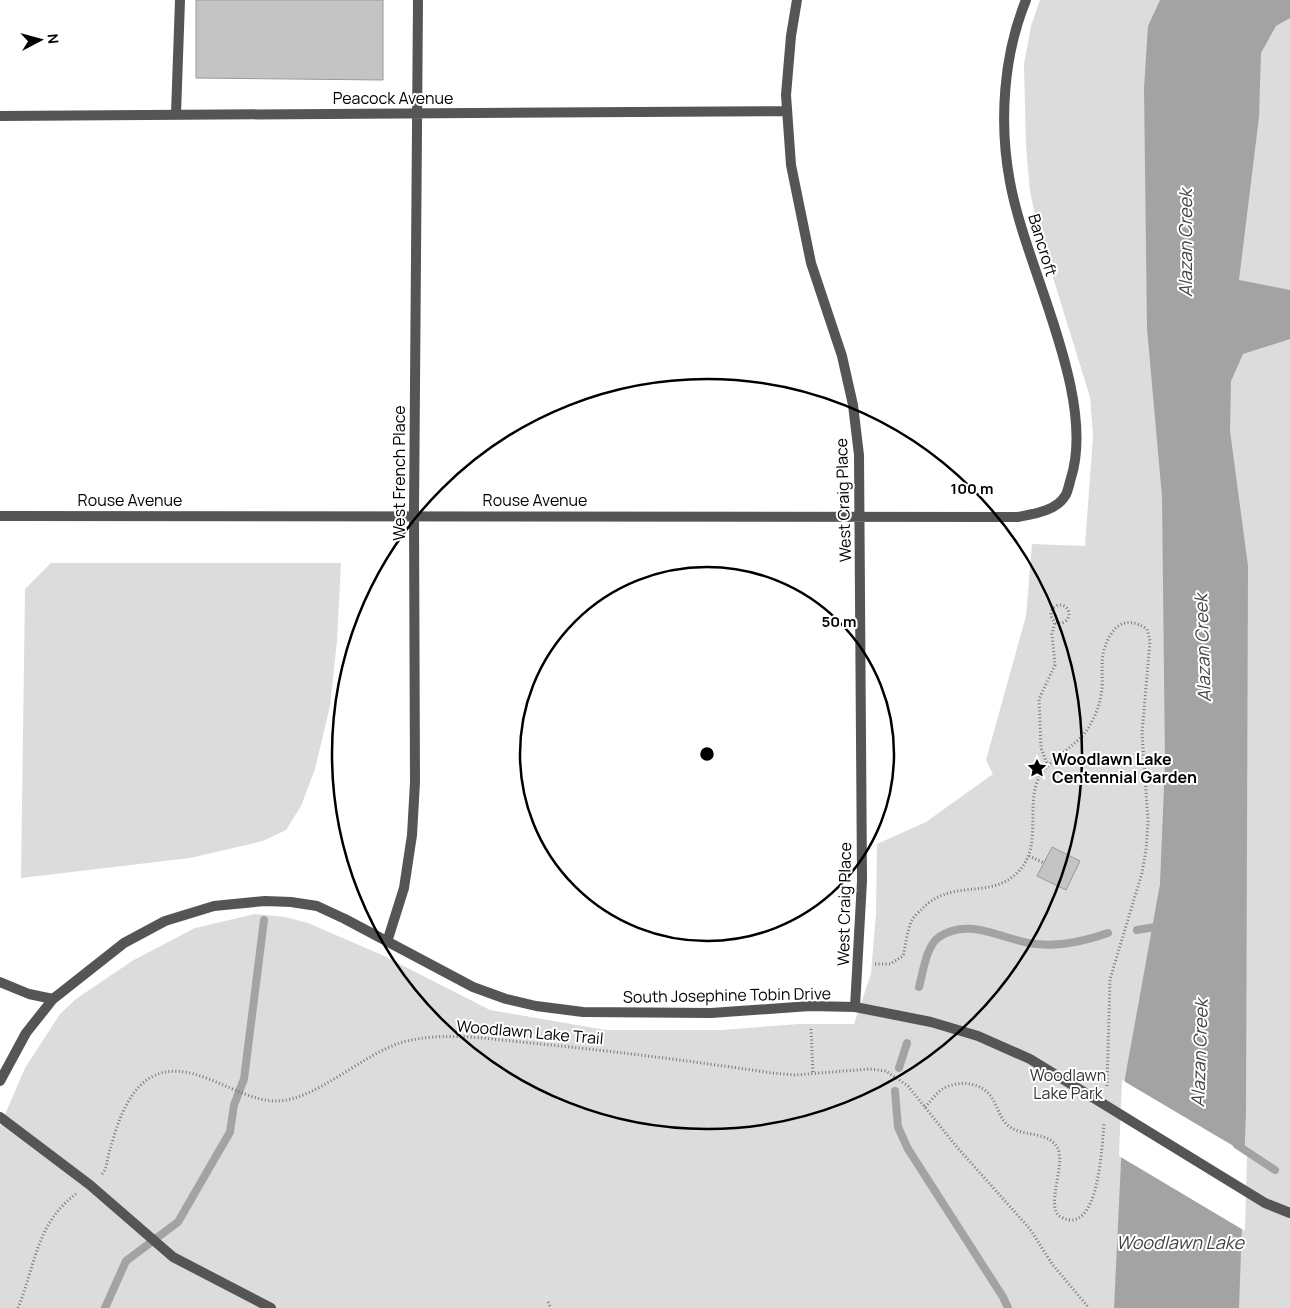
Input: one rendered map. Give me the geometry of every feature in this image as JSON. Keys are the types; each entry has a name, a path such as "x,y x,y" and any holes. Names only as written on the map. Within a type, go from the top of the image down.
{"street":[{"path":"176,114 180,0"},
{"name":"West French Place","path":"387,942 404,888 412,835 415,782 414,515 418,0"},
{"name":"West Craig Place","path":"797,0 791,36 786,111 791,165 811,263 842,356 853,405 859,455 862,881 855,1008"},
{"name":"Bancroft","path":"1026,0 1014,38 1007,74 1004,110 1005,146 1018,218 1070,380 1076,429 1076,462 1065,497"},
{"name":"Peacock Avenue","path":"0,116 786,111"},
{"name":"Rouse Avenue","path":"0,516 1018,517 1052,508 1065,497"},
{"name":"South Josephine Tobin Drive","path":"0,1081 26,1033 53,998 124,943 165,921 214,906 265,900 316,906 345,919 473,986 506,999 536,1006 583,1012 711,1014 810,1006 855,1008 931,1022 978,1036 1030,1059 1265,1203 1290,1214"},
{"path":"0,982 29,994 53,998"},
{"path":"0,1117 90,1184 173,1257 271,1308"}],"path":[{"path":"1058,604 1064,605 1070,612 1068,618 1064,622 1055,622 1051,617 1053,608 1058,604"},
{"path":"875,964 890,964 903,956 912,919 930,900 945,892 989,888 1001,884 1019,872 1029,856 1032,845 1036,783 1048,766 1072,748 1096,715 1101,696 1103,651 1112,633 1120,624 1128,621 1137,622 1147,629 1150,641 1142,734 1148,821 1142,874 1110,979 1106,1092"},
{"path":"1048,766 1041,748 1039,699 1055,665 1052,634 1055,622"},
{"path":"1029,856 1044,863"},
{"path":"811,1029 813,1073"},
{"name":"Woodlawn Lake Trail","path":"18,1308 28,1285 41,1236 70,1198 105,1172 119,1122 127,1103 144,1082 163,1073 182,1072 262,1100 278,1101 298,1096 318,1087 373,1054 404,1042 472,1038 594,1049 772,1073 813,1073 869,1068 886,1071 908,1086 956,1146 1013,1208 1042,1246 1052,1264 1089,1308"},
{"path":"926,1107 943,1089 961,1083 970,1084 985,1090 1010,1127 1050,1138 1058,1148 1060,1162 1054,1203 1057,1214 1062,1218 1074,1219 1085,1214 1091,1203 1101,1156 1104,1120"},
{"path":"548,1302 551,1308"}],"green space":[{"name":"Woodlawn Lake Park","path":"1040,0 1290,0 1290,1308 0,1308 0,1126 25,1068 60,1014 76,999 132,961 195,928 255,914 285,917 308,923 382,955 490,1010 606,1030 721,1030 799,1024 854,1024 871,974 876,913 877,844 926,822 993,774 986,760 1026,616 1032,544 1085,546 1093,436 1090,397 1037,226 1030,191 1026,146 1024,64 1031,26"},
{"path":"51,563 341,563 337,641 330,706 315,769 301,806 286,830 263,841 190,858 21,878 25,589"}],"water":[{"name":"Woodlawn Lake","path":"1160,0 1290,0 1290,18 1276,26 1261,53 1259,117 1239,280 1290,290 1290,339 1243,354 1231,381 1230,431 1248,566 1246,1112 1239,1308 1114,1308 1125,1078 1160,884 1165,762 1162,497 1147,328 1144,88 1148,26"}],"pier":[{"path":"1122,1080 1247,1154 1245,1231 1119,1156"}],"building":[{"path":"196,0 383,0 383,80 196,78"},
{"path":"1052,847 1080,861 1066,890 1037,876"}],"waterway":[{"path":"105,1308 126,1261 178,1222 230,1132 234,1105 244,1079 264,920"},
{"path":"1137,930 1162,926"},
{"path":"919,987 931,947 939,937 951,931 975,929 1024,942 1045,945 1072,943 1108,933"},
{"path":"899,1068 907,1043"},
{"path":"895,1091 898,1127 908,1149 1003,1297 1008,1308"},
{"path":"1237,1145 1275,1170"}],"place":[{"name":"Woodlawn Lake Centennial Garden","path":"1037,768"}],"water label":[{"name":"Alazan Creek","path":"1186,243"},
{"name":"Alazan Creek","path":"1203,648"},
{"name":"Alazan Creek","path":"1200,1053"}]}
